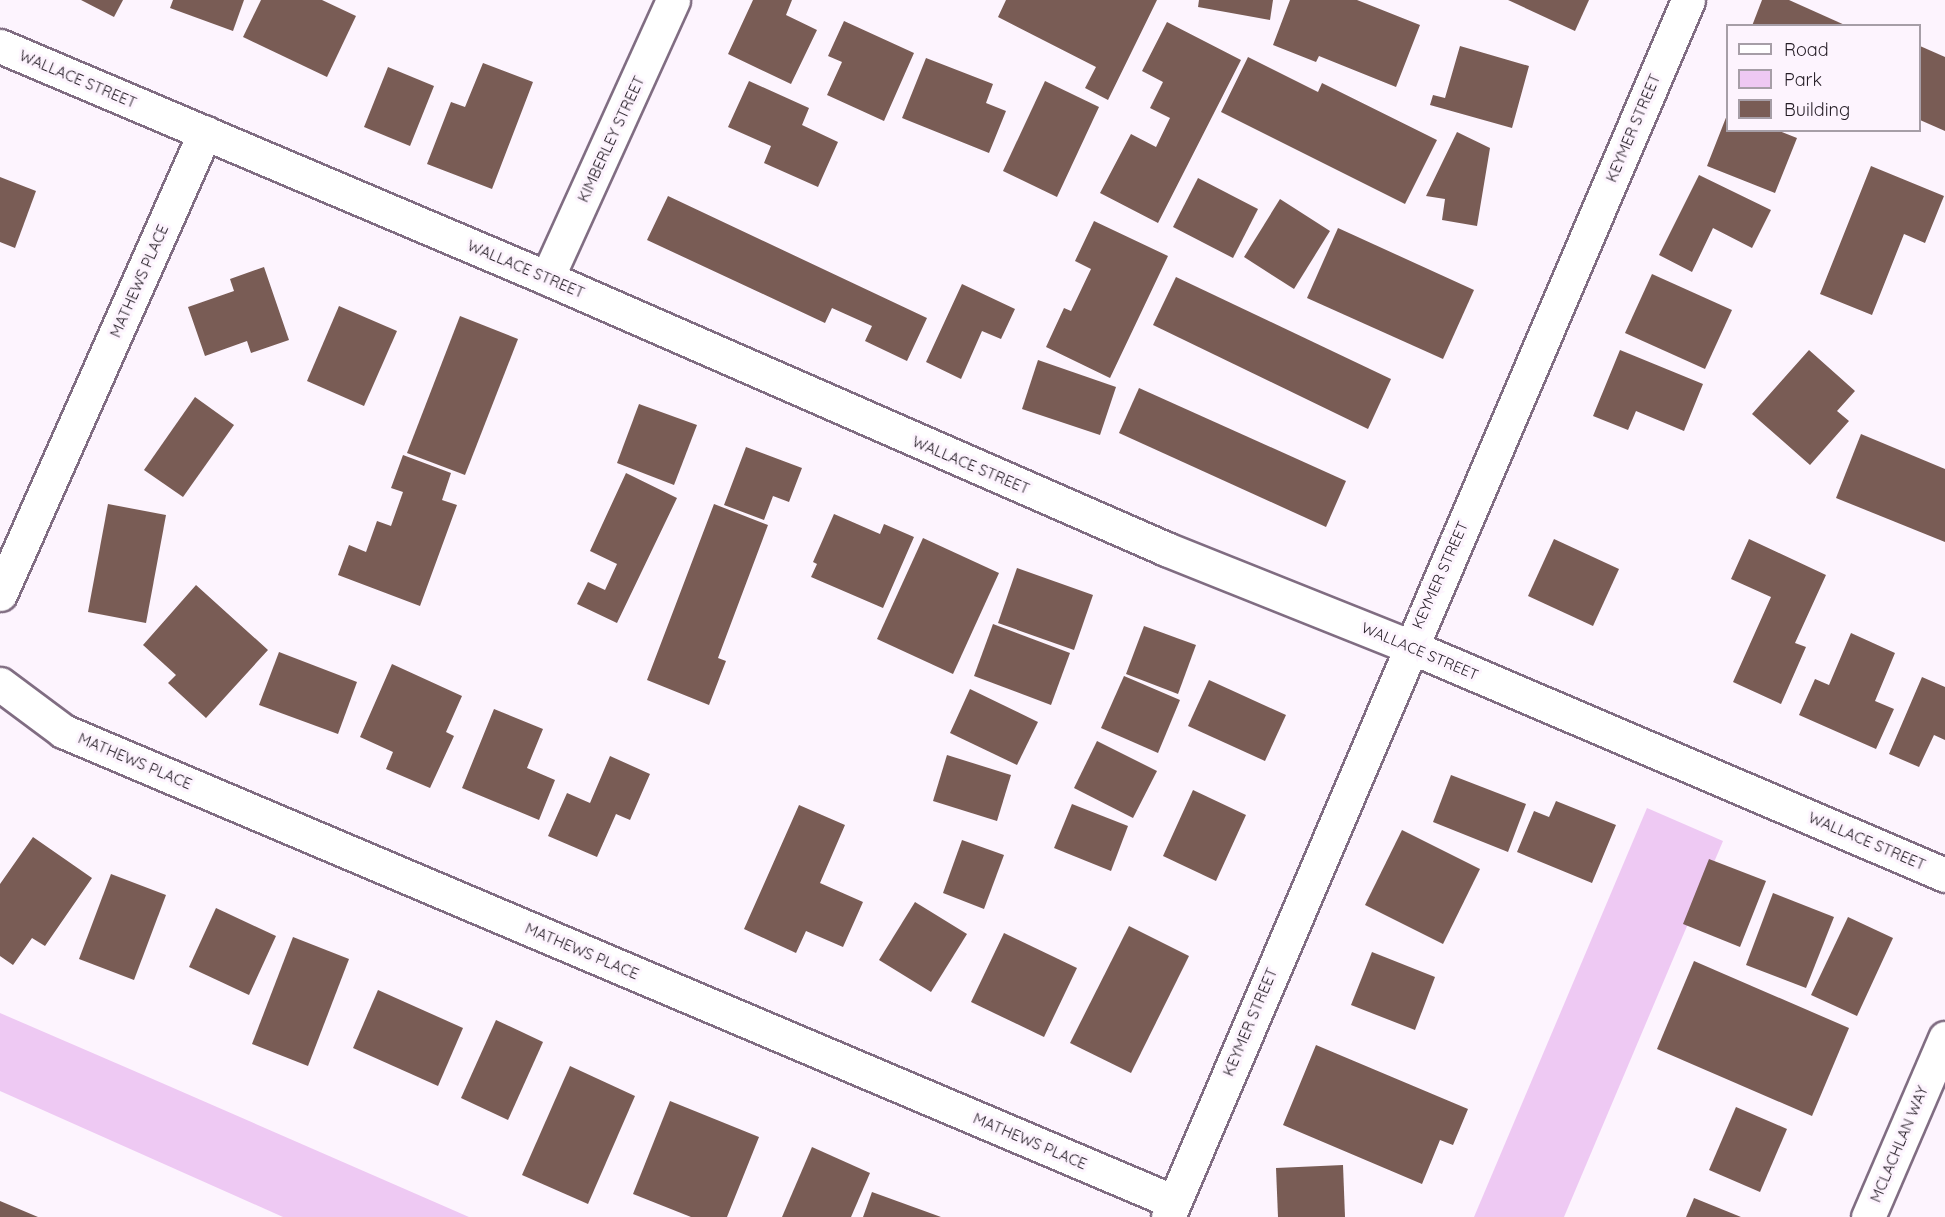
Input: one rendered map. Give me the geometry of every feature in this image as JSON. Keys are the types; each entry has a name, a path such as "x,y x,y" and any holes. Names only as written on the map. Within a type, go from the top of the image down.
{"street":[{"name":"KIMBERLEY STREET","path":"547,278 673,0"},
{"name":"KEYMER STREET","path":"1171,1210 1409,646 1688,0"},
{"name":"WALLACE STREET","path":"0,46 547,278 1166,549 1409,646 1945,875"},
{"name":"MATHEWS PLACE","path":"0,594 205,132"},
{"name":"MATHEWS PLACE","path":"0,684 63,731 1171,1210"},
{"name":"MCLACHLAN WAY","path":"1868,1217 1945,1038"}],"green space":[{"path":"1647,808 1723,841 1564,1217 1474,1217"},
{"path":"0,1013 469,1217 283,1217 0,1091"}],"building":[{"path":"81,0 123,0 114,17"},
{"path":"173,0 244,0 233,31 170,8"},
{"path":"261,0 322,0 356,16 327,77 243,37"},
{"path":"753,0 792,0 786,15 817,30 791,84 728,54"},
{"path":"1006,0 1157,0 1108,100 1085,88 1096,67 998,17"},
{"path":"1199,0 1273,0 1270,20 1198,7"},
{"path":"1290,0 1357,0 1420,25 1396,87 1319,56 1316,62 1273,45"},
{"path":"1508,0 1589,0 1575,31"},
{"path":"1762,0 1789,0 1843,24 1753,24"},
{"path":"844,21 914,53 884,121 827,95 842,62 828,56"},
{"path":"1167,22 1241,60 1158,223 1100,193 1131,134 1156,147 1170,118 1150,108 1163,82 1142,71"},
{"path":"1460,46 1529,66 1512,128 1430,105 1433,95 1445,98"},
{"path":"1921,46 1945,57 1945,131 1921,120"},
{"path":"1248,57 1318,92 1322,83 1437,140 1405,204 1221,112"},
{"path":"926,58 993,84 986,103 1006,111 989,153 902,118"},
{"path":"483,63 533,82 492,189 427,164 451,102 465,107"},
{"path":"388,67 434,86 410,146 364,127"},
{"path":"749,81 809,108 802,125 838,142 818,187 764,163 771,146 728,127"},
{"path":"1045,81 1099,107 1057,197 1003,171"},
{"path":"1726,118 1726,132 1782,132 1797,138 1775,193 1707,166"},
{"path":"1457,132 1490,148 1477,226 1442,220 1445,199 1426,196"},
{"path":"1871,166 1944,196 1925,243 1904,234 1872,315 1820,294"},
{"path":"1699,175 1771,210 1752,248 1713,228 1692,272 1659,255"},
{"path":"0,177 36,191 15,248 0,242"},
{"path":"1198,178 1258,209 1233,258 1173,227"},
{"path":"668,196 927,318 907,361 865,341 872,326 832,308 825,323 647,240"},
{"path":"1280,199 1330,231 1294,289 1244,257"},
{"path":"1094,221 1168,256 1110,378 1046,347 1064,308 1071,311 1091,269 1075,261"},
{"path":"1338,228 1474,290 1443,359 1307,298"},
{"path":"264,267 289,340 251,353 247,341 205,356 188,307 234,291 230,279"},
{"path":"1652,274 1732,310 1705,369 1625,333"},
{"path":"1176,277 1391,379 1368,429 1153,325"},
{"path":"962,284 1015,309 1001,339 982,331 961,379 926,362"},
{"path":"339,306 397,331 364,406 307,381"},
{"path":"460,316 518,339 465,475 407,453"},
{"path":"1620,350 1703,384 1684,431 1636,411 1628,430 1593,416"},
{"path":"1809,350 1855,391 1837,411 1849,421 1810,465 1752,414"},
{"path":"1038,360 1116,387 1100,435 1022,409"},
{"path":"1139,388 1346,481 1326,527 1119,433"},
{"path":"195,397 234,425 183,497 144,470"},
{"path":"639,404 697,425 674,485 617,463"},
{"path":"1861,434 1945,469 1945,542 1836,498"},
{"path":"746,447 802,468 789,502 773,496 764,520 724,505"},
{"path":"403,455 451,473 442,500 457,505 420,606 338,575 349,545 366,552 377,521 391,526 403,492 391,488"},
{"path":"626,473 677,498 617,623 577,604 588,582 605,590 617,564 590,551"},
{"path":"108,504 166,515 146,623 88,612"},
{"path":"714,504 768,525 718,658 726,661 709,705 647,680"},
{"path":"834,514 880,534 884,524 914,537 883,608 811,577 817,564 813,562"},
{"path":"923,538 999,573 953,674 877,639"},
{"path":"1554,539 1619,569 1593,626 1528,596"},
{"path":"1749,539 1826,575 1795,643 1806,647 1781,704 1733,682 1771,597 1731,579"},
{"path":"1017,568 1093,595 1074,650 998,623"},
{"path":"196,585 268,650 206,718 168,683 176,675 143,645"},
{"path":"993,624 1070,653 1051,705 974,676"},
{"path":"1144,626 1196,645 1178,694 1126,674"},
{"path":"1851,633 1895,653 1875,701 1894,709 1876,749 1799,715 1815,679 1829,685"},
{"path":"279,652 357,682 338,734 259,705"},
{"path":"392,664 462,696 446,732 454,736 430,788 386,769 393,752 360,737"},
{"path":"1124,676 1180,700 1158,753 1101,728"},
{"path":"1922,677 1945,687 1945,740 1934,735 1919,767 1889,754"},
{"path":"1209,680 1286,715 1265,761 1188,726"},
{"path":"970,689 1038,722 1017,765 950,733"},
{"path":"494,709 543,729 527,768 555,780 539,820 462,788"},
{"path":"1097,741 1157,771 1133,818 1074,788"},
{"path":"947,755 1011,775 997,821 933,801"},
{"path":"610,756 650,774 630,820 616,814 597,857 548,836 567,793 590,803"},
{"path":"1451,775 1526,804 1508,852 1433,822"},
{"path":"1193,790 1246,815 1216,881 1163,856"},
{"path":"1556,801 1616,825 1592,883 1517,852 1534,811 1549,817"},
{"path":"1072,804 1128,826 1111,871 1054,848"},
{"path":"799,805 845,825 820,883 863,902 843,947 806,931 796,953 744,929"},
{"path":"1402,830 1480,869 1443,944 1365,905"},
{"path":"33,837 92,878 45,946 32,938 13,965 0,956 0,884"},
{"path":"962,840 1004,855 984,909 943,893"},
{"path":"1709,859 1766,881 1740,947 1683,924"},
{"path":"111,874 166,895 134,980 79,959"},
{"path":"1773,893 1834,917 1806,988 1746,965"},
{"path":"915,902 967,934 931,992 879,960"},
{"path":"216,908 276,936 249,995 189,967"},
{"path":"1848,917 1893,938 1857,1016 1811,995"},
{"path":"1129,926 1189,956 1131,1073 1070,1043"},
{"path":"1004,933 1077,968 1044,1037 971,1002"},
{"path":"293,937 349,959 308,1066 252,1044"},
{"path":"1372,952 1435,977 1415,1030 1351,1005"},
{"path":"1694,961 1849,1028 1812,1116 1657,1049"},
{"path":"378,990 463,1028 438,1086 353,1048"},
{"path":"496,1020 543,1042 508,1120 461,1098"},
{"path":"1316,1045 1468,1109 1453,1145 1440,1140 1422,1184 1283,1125"},
{"path":"570,1066 635,1096 588,1204 522,1175"},
{"path":"670,1101 759,1137 727,1217 691,1217 633,1194"},
{"path":"1736,1107 1787,1129 1760,1192 1709,1170"},
{"path":"812,1147 870,1173 851,1217 782,1217"},
{"path":"1343,1165 1345,1217 1278,1217 1276,1168"},
{"path":"872,1192 941,1217 863,1217"},
{"path":"1694,1198 1741,1217 1686,1217"},
{"path":"0,1201 38,1217 0,1217"}]}
